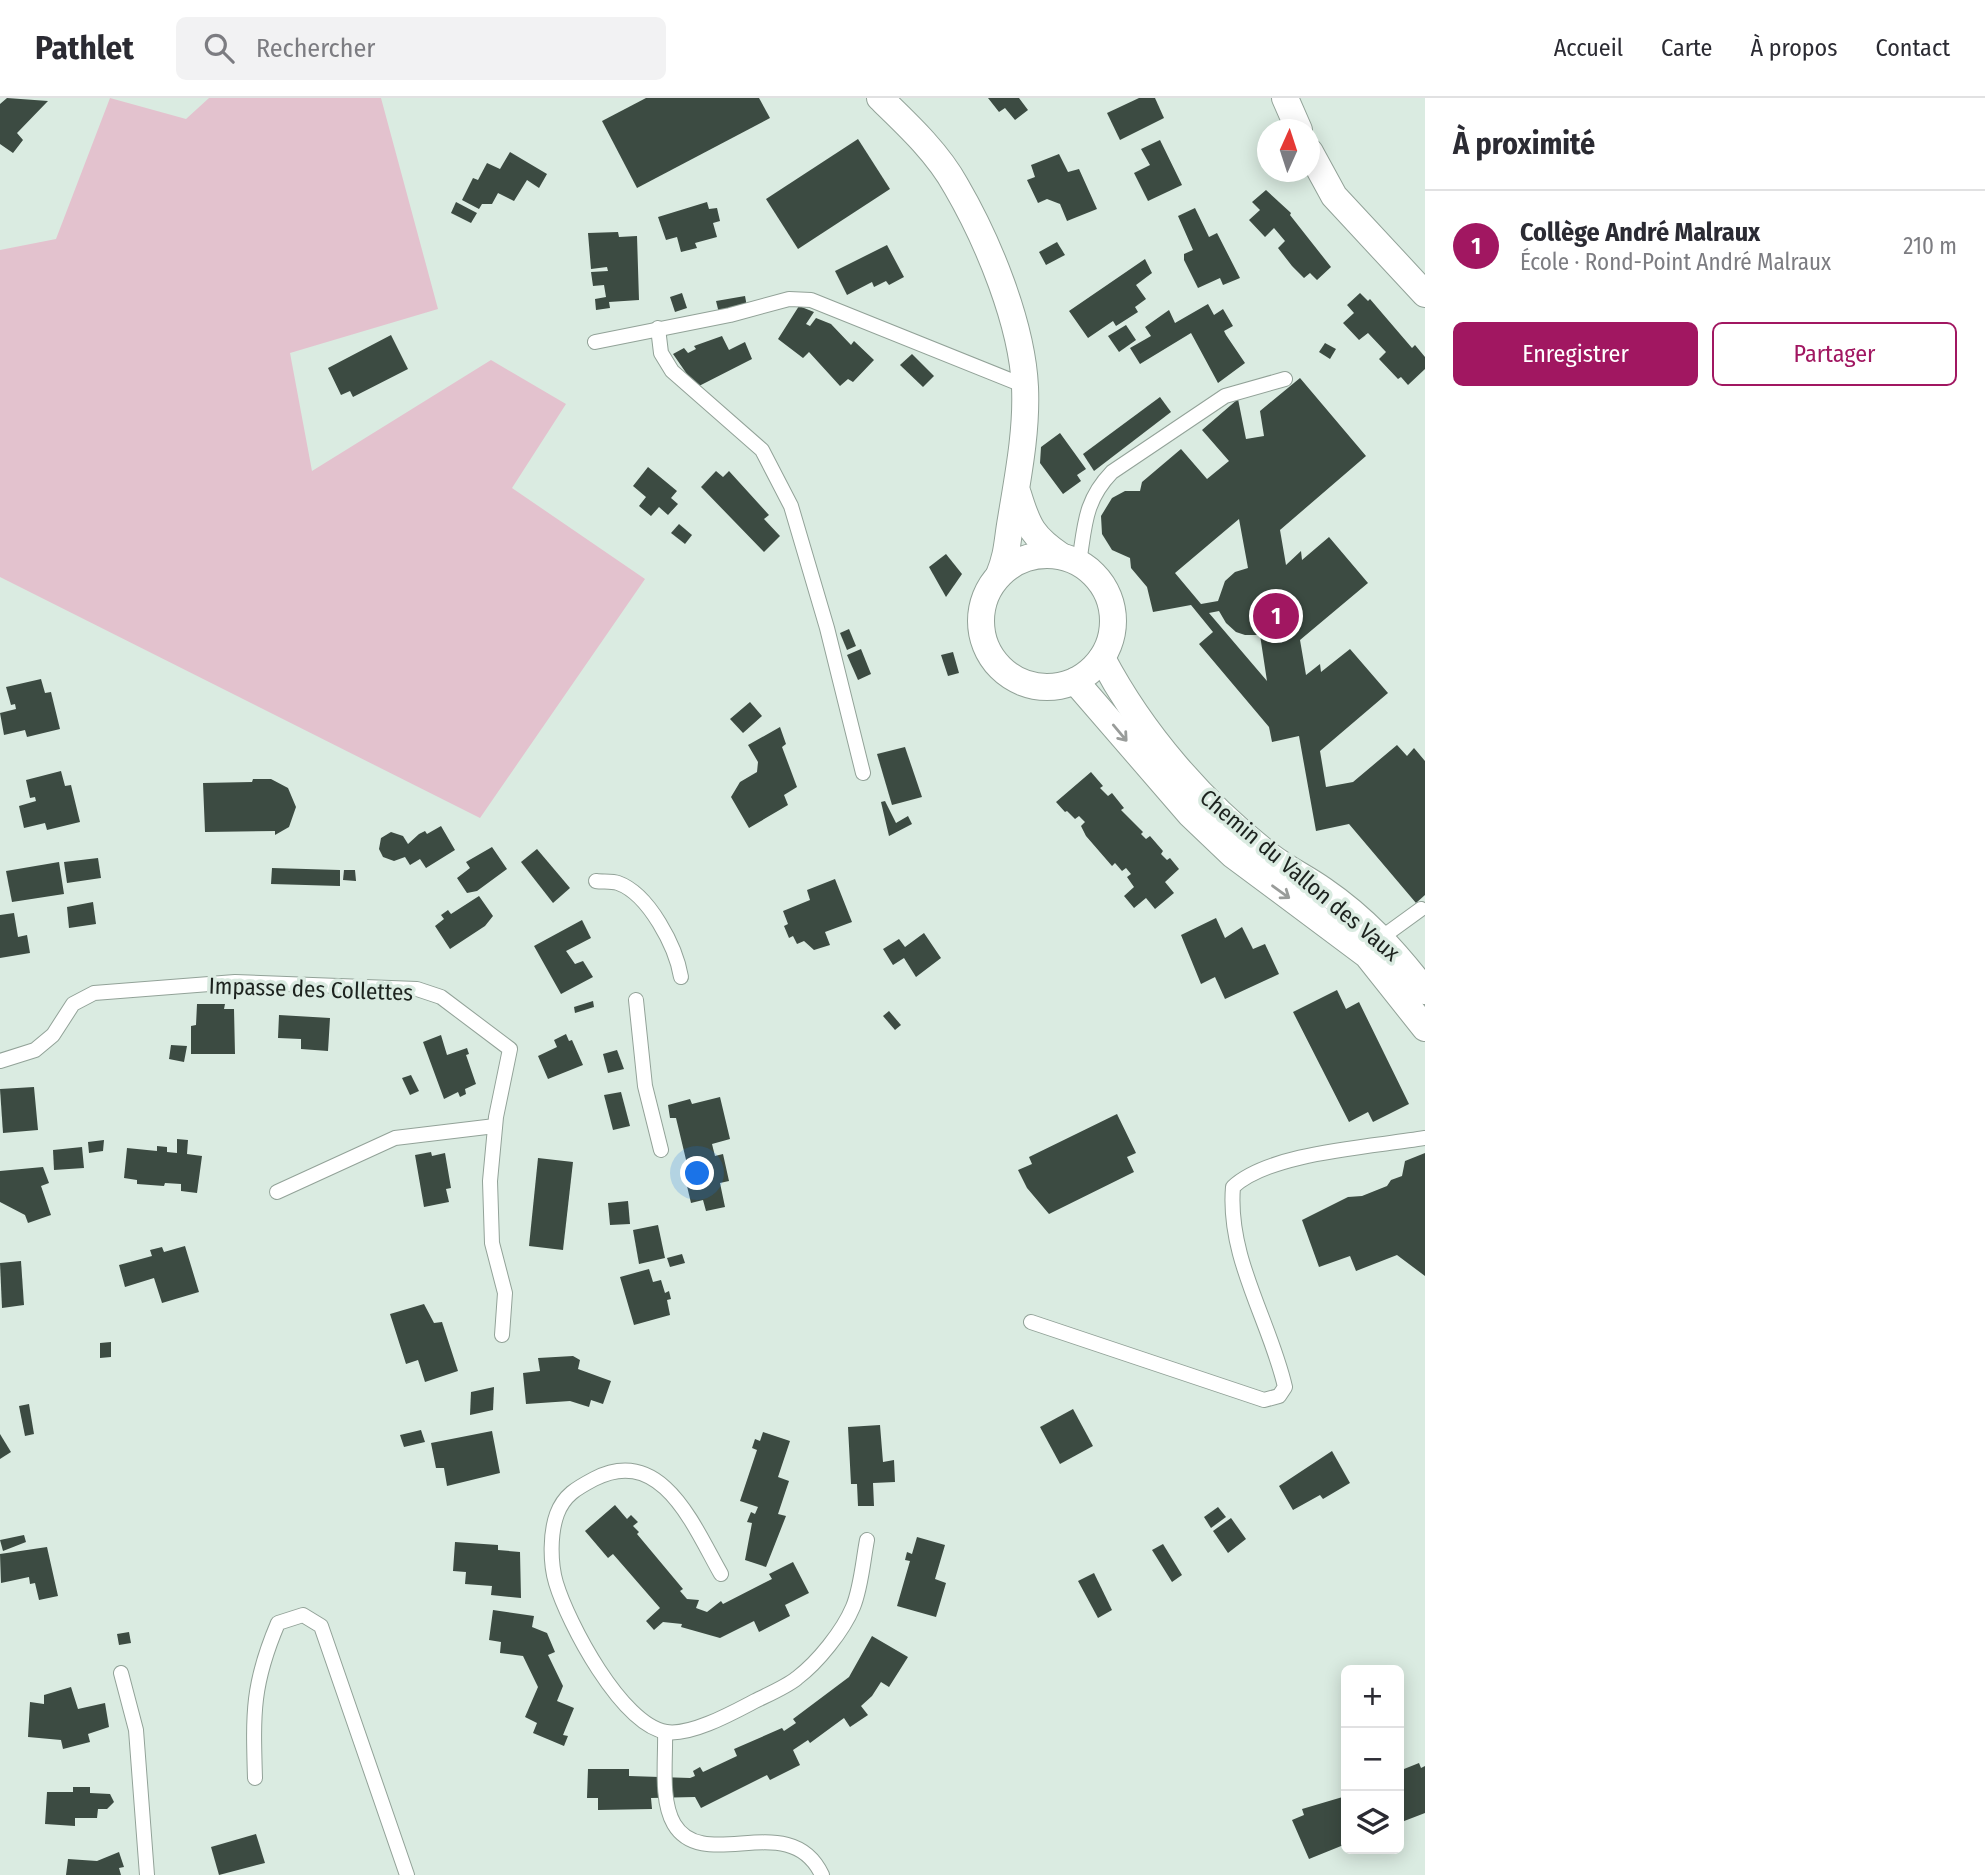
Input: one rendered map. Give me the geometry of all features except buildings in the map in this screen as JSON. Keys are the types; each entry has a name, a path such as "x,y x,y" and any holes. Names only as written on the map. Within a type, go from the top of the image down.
{"street":[{"path":"880,98 931,152 956,185 1009,309 1025,386 1017,492 1010,520 1008,551 999,575 990,587 981,616 984,639 993,659 1004,671 1030,685 1045,687 1075,681 1102,659 1112,633 1112,606 1099,581 1039,541 1027,524 1017,492"},
{"path":"1285,98 1294,119"},
{"path":"1320,170 1334,196 1425,294"},
{"path":"999,575 1025,559 1043,555 1070,560"},
{"name":"Chemin du Vallon des Vaux","path":"1102,659 1141,724 1205,797 1269,855 1323,890 1381,938 1425,991"},
{"name":"Chemin du Vallon des Vaux","path":"1075,681 1190,814 1233,855 1367,955 1425,1028"}],"lane":[{"path":"595,342 730,315 789,299 811,300 1025,386"},
{"path":"658,328 661,352 672,371 762,450 791,506 827,628 863,773"},
{"path":"1070,560 1090,502 1098,486 1112,472 1225,396 1285,379"},
{"path":"596,881 618,883 633,893 666,931 677,953 681,977"},
{"path":"1381,938 1421,909"},
{"name":"Impasse des Collettes","path":"0,1061 35,1051 52,1035 73,1004 94,993 235,982 417,989 442,997 510,1049 495,1126 490,1181 492,1243 505,1293 502,1335"},
{"path":"636,1000 646,1086 661,1150"},
{"path":"277,1192 395,1138 495,1126"},
{"path":"1031,1322 1264,1400 1279,1396 1285,1387 1279,1363 1256,1307 1238,1246 1232,1204 1233,1187 1247,1174 1272,1164 1425,1138"},
{"path":"721,1574 678,1499 650,1475 627,1471 600,1476 570,1492 557,1515 552,1546 555,1581 582,1645 621,1700 665,1732 683,1731 728,1716 797,1678 828,1646 853,1607 867,1540"},
{"path":"255,1778 253,1705 262,1659 278,1623 303,1615 321,1626 407,1875"},
{"path":"121,1673 136,1730 147,1875"},
{"path":"665,1732 668,1806 674,1825 693,1840 723,1847 776,1841 797,1848 822,1875"}],"shaded area":[{"path":"110,98 186,119 209,98 381,98 438,309 290,353 312,471 491,360 566,404 512,488 645,579 480,818 0,577 0,250 56,239"}],"place":[{"name":"Collège André Malraux","path":"1276,616"}]}
